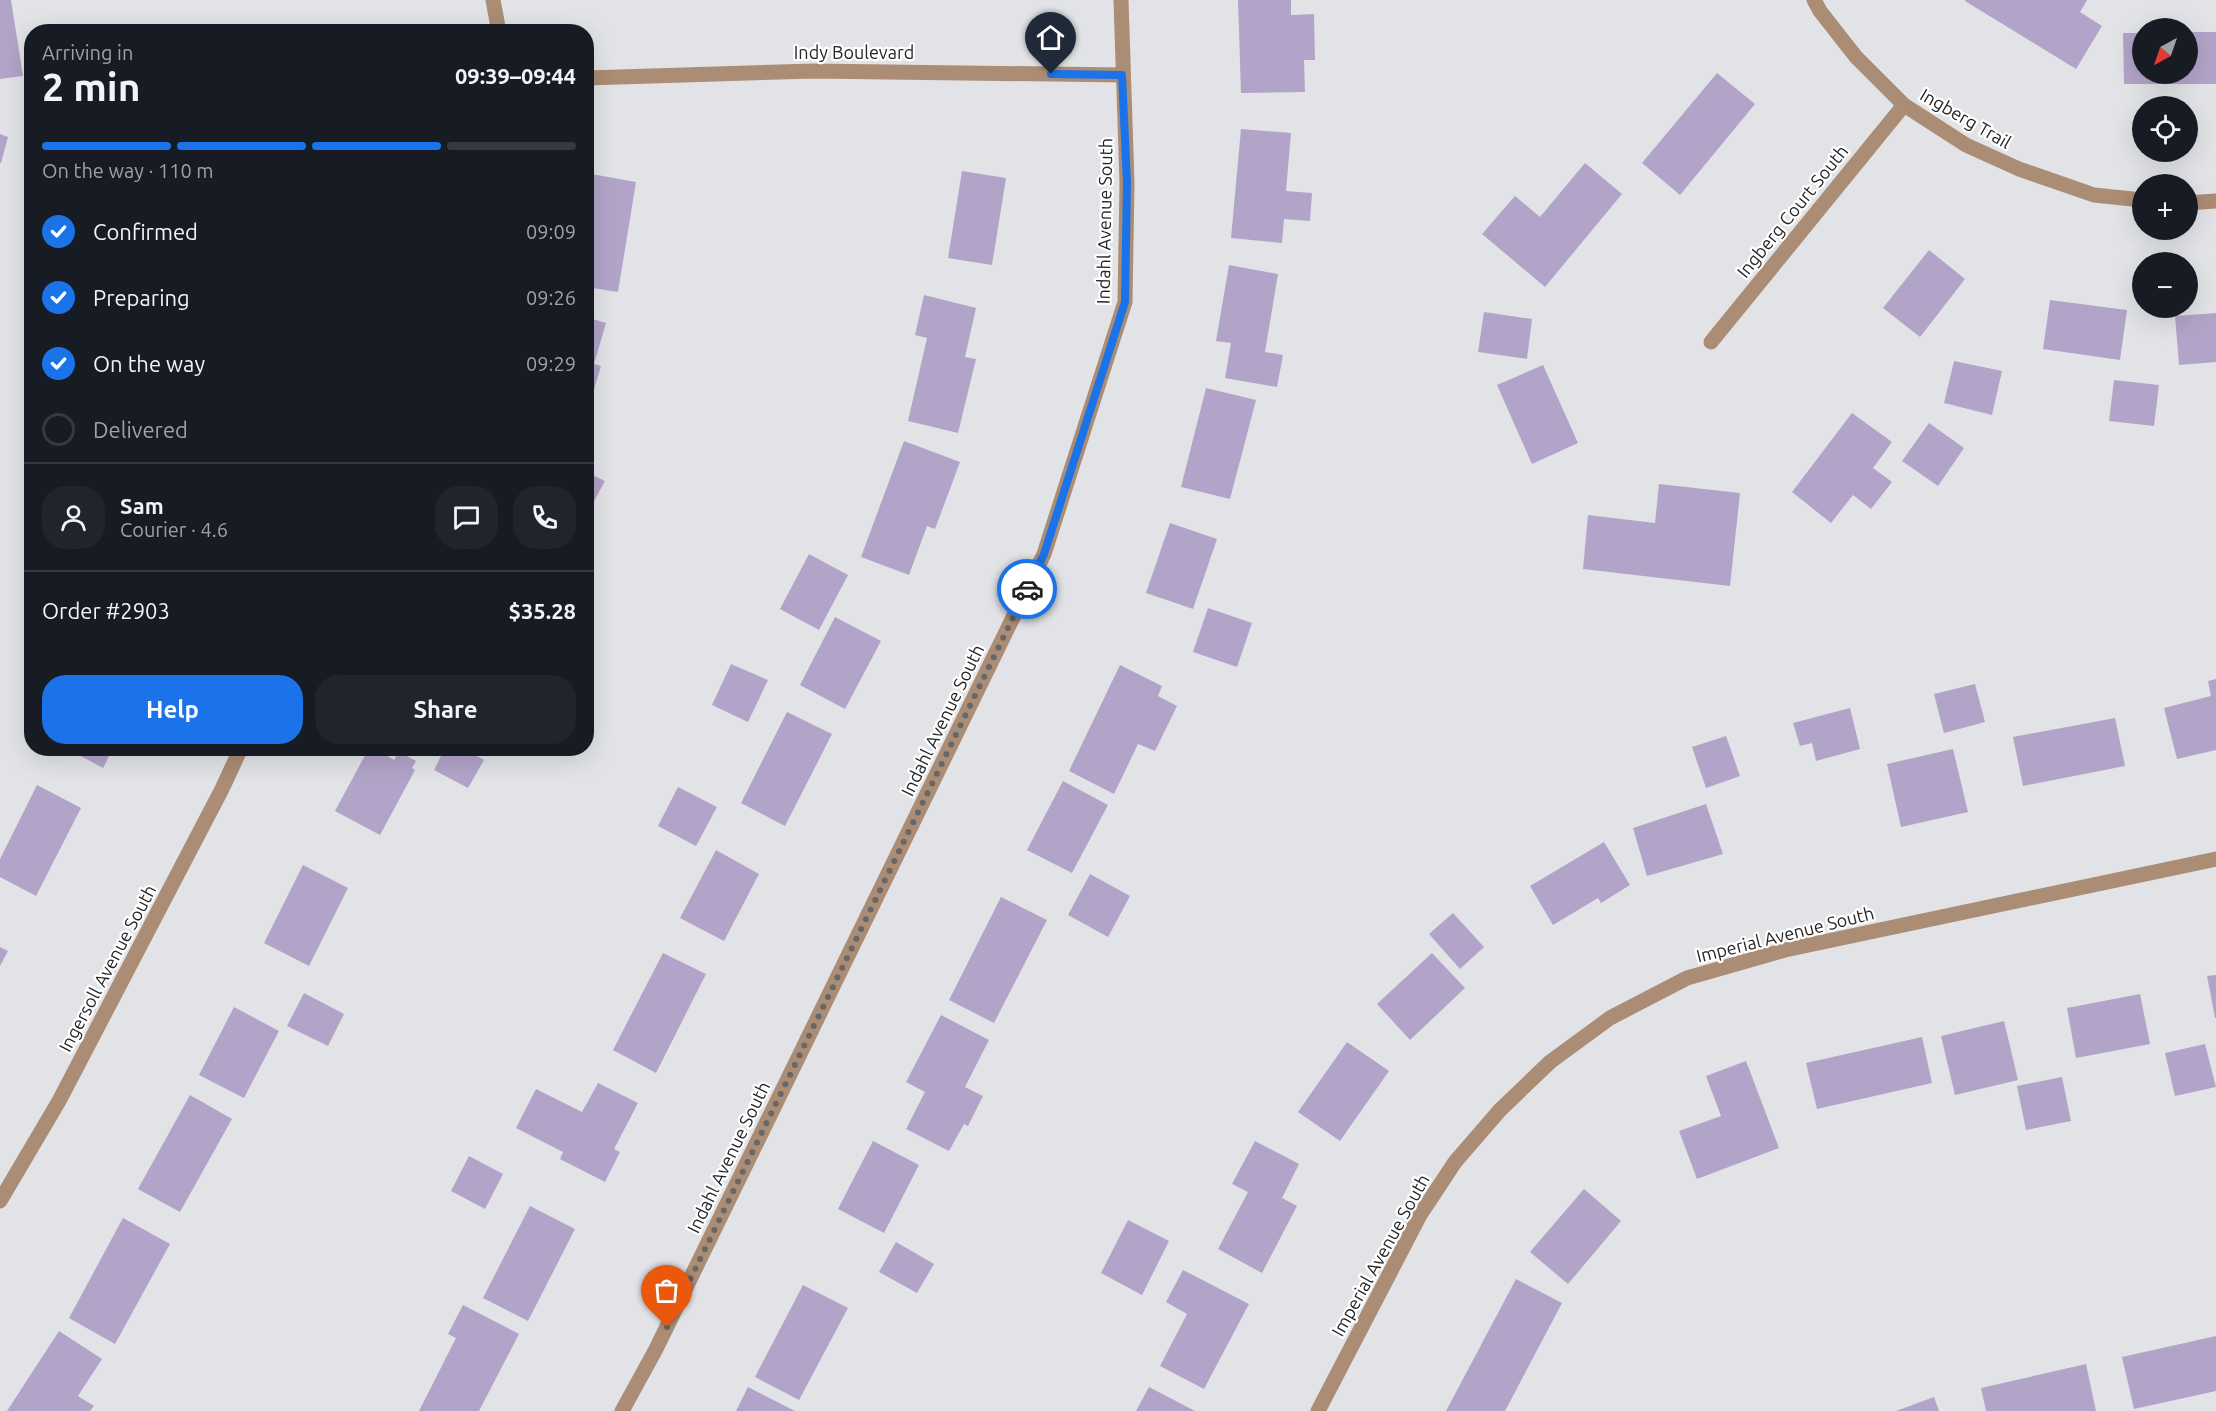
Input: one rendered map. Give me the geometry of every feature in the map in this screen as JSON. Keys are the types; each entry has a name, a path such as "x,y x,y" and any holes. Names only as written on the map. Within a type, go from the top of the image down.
{"street":[{"path":"493,0 498,24"},
{"name":"Indahl Avenue South","path":"622,1411 656,1349 1044,554 1125,302 1127,183 1121,0"},
{"name":"Ingberg Trail","path":"1815,0 1820,11 1856,57 1904,105 1966,145 2019,170 2094,195 2132,199"},
{"name":"Indy Boulevard","path":"594,78 814,71 1122,75"},
{"name":"Ingberg Court South","path":"1711,342 1904,105"},
{"path":"2198,202 2216,201"},
{"name":"Ingersoll Avenue South","path":"0,1201 60,1101 237,756"},
{"name":"Imperial Avenue South","path":"1318,1411 1420,1215 1455,1162 1500,1110 1551,1062 1610,1018 1687,978 1785,950 2216,859"}],"building":[{"path":"0,0 11,0 23,76 0,79"},
{"path":"1238,0 1291,0 1291,15 1314,14 1315,60 1304,60 1305,92 1241,93"},
{"path":"1966,0 2087,0 2080,12 2102,26 2076,69"},
{"path":"2198,32 2216,32 2216,84 2198,84"},
{"path":"2123,33 2132,33 2132,84 2124,84"},
{"path":"1717,73 1755,104 1680,195 1642,163"},
{"path":"1241,129 1291,133 1286,191 1312,193 1310,221 1284,219 1282,243 1231,238"},
{"path":"0,134 8,137 1,163 0,163"},
{"path":"1585,163 1622,194 1545,287 1482,234 1515,196 1540,217"},
{"path":"962,171 1006,178 992,265 948,258"},
{"path":"594,174 636,182 618,292 594,288"},
{"path":"1929,250 1965,279 1920,337 1883,308"},
{"path":"1229,265 1278,274 1265,352 1283,355 1277,387 1225,378 1231,343 1216,341"},
{"path":"924,295 976,308 965,357 976,359 958,433 908,421 927,338 915,335"},
{"path":"2050,300 2127,310 2120,360 2043,349"},
{"path":"1484,312 1532,319 1527,359 1478,352"},
{"path":"2216,313 2216,362 2179,365 2175,318 2198,318 2198,314"},
{"path":"594,319 606,323 594,364"},
{"path":"1954,361 2002,371 1992,415 1944,403"},
{"path":"594,364 601,366 594,390"},
{"path":"1543,365 1578,443 1532,464 1497,385"},
{"path":"2114,380 2159,385 2154,426 2109,421"},
{"path":"1206,388 1256,400 1230,499 1181,487"},
{"path":"1852,413 1892,442 1873,468 1892,482 1871,509 1853,495 1831,523 1792,492"},
{"path":"1929,423 1964,448 1938,486 1902,461"},
{"path":"904,441 960,462 935,529 927,526 909,575 861,557"},
{"path":"594,476 605,481 594,501"},
{"path":"1659,484 1740,493 1730,586 1583,569 1588,515 1655,523"},
{"path":"1170,523 1217,539 1193,609 1146,593"},
{"path":"809,554 848,575 819,630 780,609"},
{"path":"1208,608 1252,623 1237,667 1193,652"},
{"path":"835,617 881,641 845,709 800,685"},
{"path":"731,664 768,680 748,722 712,705"},
{"path":"1120,665 1162,686 1158,696 1177,706 1155,751 1138,744 1114,794 1069,771"},
{"path":"2216,679 2216,750 2177,759 2164,708 2211,696 2208,681"},
{"path":"1975,684 1985,722 1944,733 1934,694"},
{"path":"1850,708 1860,749 1816,761 1812,743 1800,746 1793,723"},
{"path":"787,712 832,734 785,826 741,803"},
{"path":"2115,718 2125,766 2023,786 2013,737"},
{"path":"1726,736 1740,776 1706,788 1692,747"},
{"path":"1953,749 1968,812 1901,827 1887,764"},
{"path":"81,756 109,756 103,768"},
{"path":"365,756 387,756 394,760 396,756 407,756 416,761 412,768 415,770 380,835 335,811"},
{"path":"441,756 477,756 484,760 468,788 434,770"},
{"path":"1063,781 1108,805 1072,873 1027,850"},
{"path":"37,785 81,808 36,896 0,877 0,859"},
{"path":"678,787 717,807 696,846 658,826"},
{"path":"1706,804 1723,854 1647,876 1633,828"},
{"path":"1604,842 1630,885 1601,903 1598,898 1553,925 1530,886"},
{"path":"716,850 759,874 724,941 680,918"},
{"path":"303,865 348,888 309,966 264,943"},
{"path":"1090,874 1130,896 1108,937 1068,915"},
{"path":"1001,897 1047,920 994,1023 949,1000"},
{"path":"1453,913 1484,947 1460,969 1429,934"},
{"path":"0,947 8,951 0,966"},
{"path":"663,953 706,974 656,1073 613,1050"},
{"path":"1432,953 1465,988 1410,1040 1377,1004"},
{"path":"2216,975 2216,1018 2215,1018 2207,976"},
{"path":"304,993 344,1014 328,1046 287,1026"},
{"path":"2140,994 2150,1044 2076,1058 2067,1008"},
{"path":"234,1007 279,1031 244,1098 199,1075"},
{"path":"941,1015 989,1040 965,1087 983,1096 968,1126 964,1124 949,1151 906,1129 925,1092 906,1082"},
{"path":"2004,1021 2018,1080 1955,1095 1941,1036"},
{"path":"1922,1037 1932,1083 1817,1109 1806,1063"},
{"path":"1347,1042 1389,1071 1340,1141 1298,1112"},
{"path":"2205,1044 2216,1087 2175,1096 2165,1053"},
{"path":"1746,1061 1779,1148 1697,1179 1679,1131 1721,1116 1706,1076"},
{"path":"2062,1077 2071,1121 2026,1130 2017,1086"},
{"path":"598,1083 638,1103 614,1149 620,1152 605,1182 560,1159 563,1152 516,1128 536,1089 582,1112"},
{"path":"190,1095 232,1119 180,1212 138,1189"},
{"path":"873,1141 919,1165 884,1233 838,1209"},
{"path":"1255,1141 1299,1164 1282,1198 1297,1206 1262,1273 1218,1249 1248,1192 1232,1184"},
{"path":"469,1156 503,1174 485,1209 451,1191"},
{"path":"1584,1189 1621,1221 1568,1284 1530,1252"},
{"path":"530,1206 575,1229 528,1321 483,1298"},
{"path":"123,1218 170,1244 115,1344 69,1318"},
{"path":"1128,1220 1169,1241 1142,1295 1101,1273"},
{"path":"896,1242 934,1264 917,1293 879,1272"},
{"path":"1183,1270 1249,1304 1204,1389 1160,1366 1187,1314 1166,1302"},
{"path":"1516,1279 1562,1303 1505,1411 1446,1411"},
{"path":"803,1285 848,1308 799,1400 755,1377"},
{"path":"463,1305 519,1334 479,1411 419,1411 456,1338 448,1334"},
{"path":"59,1331 102,1359 78,1396 94,1406 90,1411 7,1411"},
{"path":"2216,1336 2216,1391 2134,1409 2122,1357"},
{"path":"2086,1364 2096,1411 1986,1411 1981,1388"},
{"path":"748,1387 795,1411 736,1411"},
{"path":"1149,1387 1195,1411 1136,1411"},
{"path":"1934,1397 1939,1411 1896,1411"}],"way so far":[{"path":"667,1327 1027,589"}],"route":[{"path":"1027,589 1044,554 1125,302 1127,183 1122,75 1051,74"}]}
